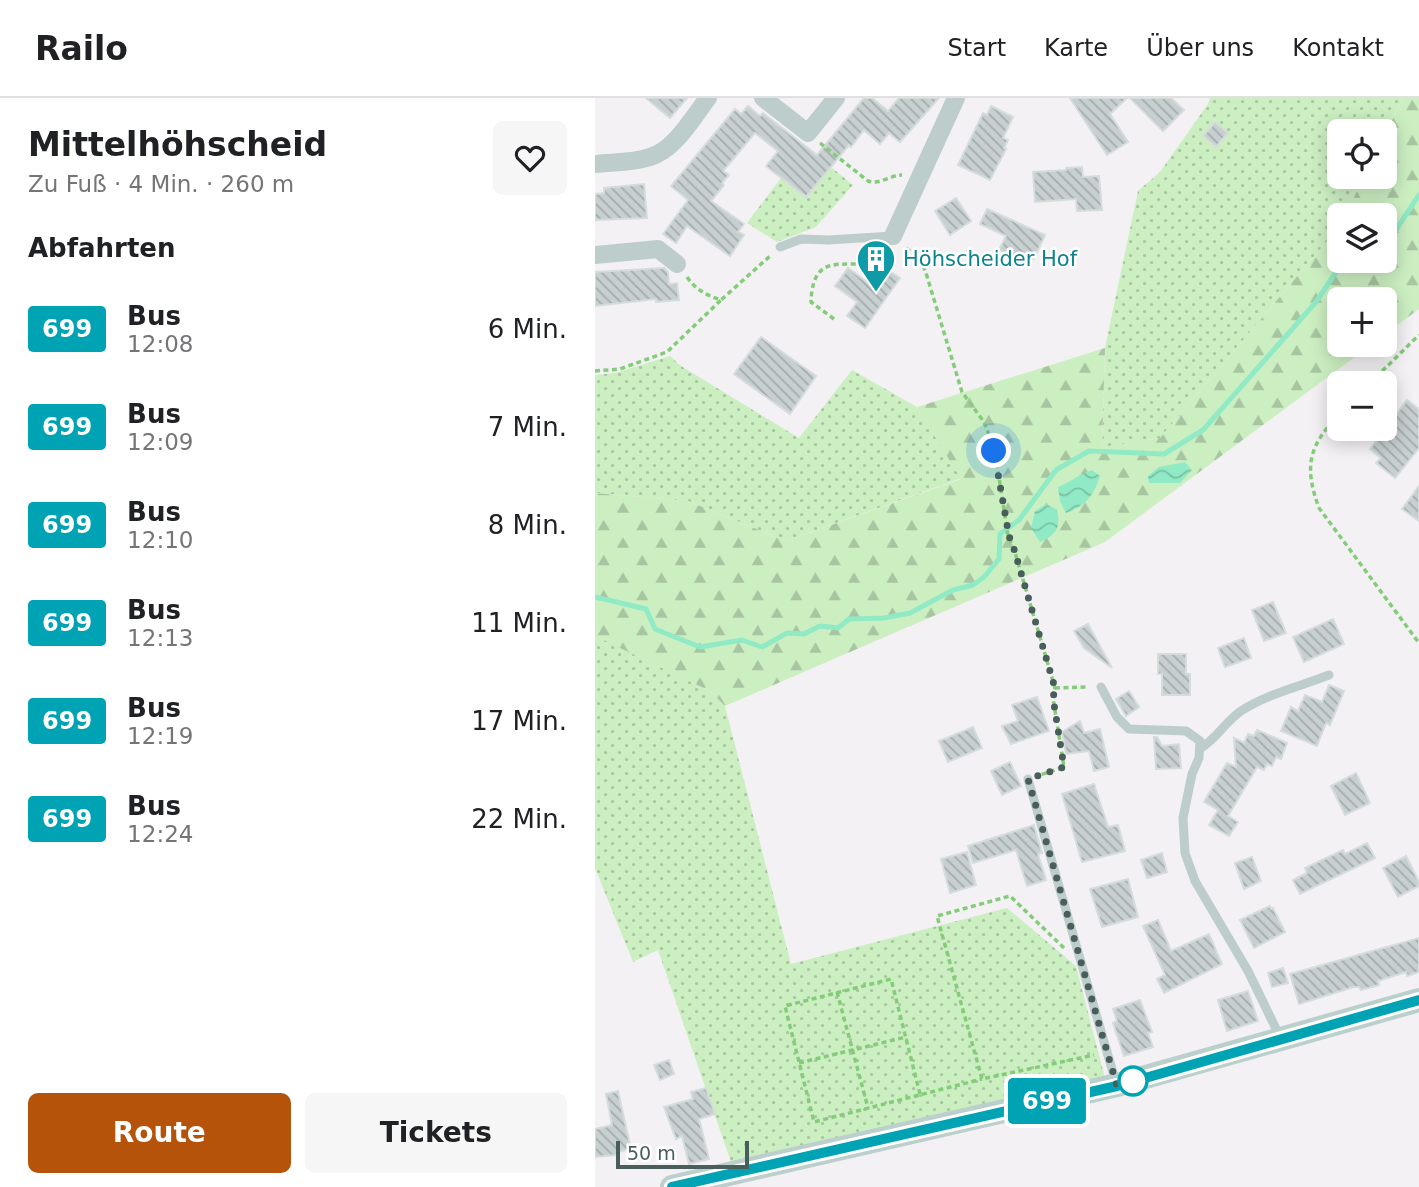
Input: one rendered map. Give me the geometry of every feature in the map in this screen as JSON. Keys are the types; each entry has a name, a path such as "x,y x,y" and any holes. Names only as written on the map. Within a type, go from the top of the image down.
{"street":[{"path":"595,164 640,160 658,154 673,141 708,98"},
{"path":"763,98 808,133 837,98"},
{"path":"893,236 956,98"},
{"path":"595,255 657,249 677,264"},
{"path":"672,1187 1117,1086 1419,1000"}],"lane":[{"path":"780,247 801,239 893,236"},
{"path":"1201,748 1213,740 1231,718 1244,709 1329,675"},
{"path":"1101,687 1117,717 1129,729 1186,731 1200,741 1201,748 1183,818 1182,833 1187,860 1195,881 1248,971 1281,1039"},
{"path":"1028,779 1117,1086"}],"path":[{"path":"808,133 868,181 877,182 897,175 918,181"},
{"path":"834,319 811,302 811,286 815,275 823,269 838,264 869,263 880,257 893,236 919,258 962,392 985,422 990,437 1009,536 1055,688 1053,698 1064,767 1028,779"},
{"path":"595,371 620,369 667,352 780,247"},
{"path":"677,264 693,285 706,295 721,300"},
{"path":"1382,371 1419,335"},
{"path":"1327,430 1315,445 1310,467 1312,489 1319,508 1419,643"},
{"path":"1055,688 1101,687"},
{"path":"982,1079 937,916 1010,896 1080,963"},
{"path":"921,1094 891,979 785,1006 814,1122 982,1079 1106,1052"},
{"path":"837,992 868,1108"},
{"path":"800,1063 906,1037"}],"green space":[{"path":"1210,98 1403,98 1392,119 1327,119 1327,189 1358,189 1351,203 1327,203 1327,241 1160,438 1102,448 1105,348 1138,191 1160,172"},
{"path":"1403,98 1419,98 1419,309 1397,325 1397,287 1327,287 1327,357 1355,357 1336,371 1327,371 1327,378 1105,542 725,706 710,691 595,636 595,493 688,501 786,541 961,479 917,407 1105,348 1102,447 1160,438 1327,241 1327,273 1397,273 1397,203 1351,203 1358,189 1397,189 1397,119 1392,119"},
{"path":"831,167 853,185 816,227 777,242 747,223 781,178 806,197"},
{"path":"670,356 681,366 799,438 852,370 917,407 962,478 786,541 688,501 595,493 595,375 615,373"},
{"path":"595,635 710,691 725,706 791,964 1007,908 1076,966 1105,1078 732,1165 658,950 633,962 595,868"}],"water":[{"path":"1185,462 1192,470 1180,483 1149,483 1148,476 1159,467"},
{"path":"1092,470 1100,476 1092,494 1079,507 1066,513 1060,501 1058,487"},
{"path":"1046,504 1057,510 1058,526 1054,533 1040,542 1031,528 1035,511"}],"building":[{"path":"646,98 687,98 670,118"},
{"path":"864,98 872,98 888,111 899,98 939,98 900,142 889,133 880,144 864,130 806,197 766,166 778,151 755,133 723,171 729,175 711,201 744,224 738,232 744,235 730,256 687,226 676,243 663,234 688,200 671,186 735,109 741,114 748,106 760,116 763,113 817,155"},
{"path":"1070,98 1127,98 1110,114 1128,142 1107,155"},
{"path":"1130,98 1171,98 1184,110 1163,131"},
{"path":"991,106 1013,117 1003,138 1008,140 1004,148 1006,149 990,180 958,165 983,113 987,115"},
{"path":"1215,122 1228,133 1216,147 1203,136"},
{"path":"1082,167 1083,177 1099,176 1102,210 1077,211 1076,199 1035,202 1033,172"},
{"path":"644,184 647,218 595,220 595,194 604,193 604,188"},
{"path":"956,198 971,221 950,235 935,211"},
{"path":"987,209 1045,235 1034,259 1023,254 1020,259 999,250 1006,236 980,224"},
{"name":"Höhscheider Hof","path":"882,266 900,278 865,328 847,316 857,302 835,286 848,268 870,284"},
{"path":"664,268 668,272 669,284 677,283 679,300 656,302 656,299 595,306 595,272"},
{"path":"761,337 816,376 790,414 734,374"},
{"path":"1407,400 1419,409 1419,448 1395,478 1376,463 1381,458 1370,449 1376,441 1397,441 1397,413"},
{"path":"1419,486 1419,521 1402,509"},
{"path":"1273,602 1286,633 1264,641 1252,610"},
{"path":"1333,619 1344,644 1304,662 1293,637"},
{"path":"1088,624 1112,668 1084,648 1074,631"},
{"path":"1244,638 1251,658 1225,667 1218,648"},
{"path":"1158,654 1186,654 1190,695 1162,695"},
{"path":"1329,685 1344,691 1330,725 1326,723 1317,746 1281,731 1291,707 1298,711 1305,695 1322,702"},
{"path":"1129,691 1139,707 1126,716 1116,699"},
{"path":"1037,697 1049,731 1011,744 1002,726 1018,721 1012,705"},
{"path":"1080,721 1084,733 1100,729 1109,767 1094,771 1089,751 1066,754 1062,732"},
{"path":"973,727 982,748 948,762 939,741"},
{"path":"1257,730 1287,743 1281,759 1276,757 1272,766 1267,764 1264,770 1257,767 1228,816 1238,822 1229,836 1209,825 1218,810 1204,802 1227,763 1236,767 1234,738 1244,743 1248,734 1254,736"},
{"path":"1154,737 1157,737 1162,746 1179,744 1181,768 1156,769"},
{"path":"1010,762 1021,786 1002,795 991,771"},
{"path":"1356,773 1370,803 1345,815 1331,786"},
{"path":"1094,784 1108,827 1118,825 1125,851 1082,862 1062,794"},
{"path":"1034,825 1042,853 1038,854 1046,880 1027,886 1016,850 973,863 968,846"},
{"path":"1367,843 1375,858 1300,894 1293,880 1307,873 1305,868 1343,850 1345,854"},
{"path":"967,852 976,885 950,893 941,859"},
{"path":"1162,853 1167,872 1147,878 1141,860"},
{"path":"1406,856 1419,886 1398,897 1383,868"},
{"path":"1252,857 1261,881 1244,889 1235,863"},
{"path":"1128,879 1138,917 1102,927 1090,889"},
{"path":"1270,906 1285,932 1254,948 1240,920"},
{"path":"1158,920 1171,951 1209,934 1222,964 1164,993 1157,979 1165,975 1143,926"},
{"path":"1419,938 1419,972 1407,976 1406,972 1378,981 1379,985 1361,990 1354,987 1299,1004 1290,974"},
{"path":"1283,968 1288,983 1272,987 1268,973"},
{"path":"1248,991 1258,1021 1227,1031 1218,1000"},
{"path":"1140,1000 1152,1032 1148,1033 1153,1047 1124,1056 1113,1023 1117,1021 1113,1009"},
{"path":"669,1060 674,1074 660,1080 654,1065"},
{"path":"706,1088 715,1114 699,1119 709,1159 689,1164 682,1136 676,1139 664,1107 693,1099 691,1092"},
{"path":"618,1091 631,1149 616,1155 595,1157 595,1129 612,1125 606,1094"}],"waterway":[{"path":"1397,228 1419,195"},
{"path":"595,597 646,609 655,629 700,647 742,640 762,647 787,633 804,634 820,626 838,628 849,619 884,618 910,613 953,590 973,585 984,577 999,559 1000,534 1019,520 1056,470 1089,451 1164,454 1203,430 1316,302 1335,273"}],"bus line":[{"name":"699","path":"672,1187 1117,1086 1419,1000"}],"place":[{"name":"Höhscheider Hof","path":"876,293"}],"route":[{"path":"994,451 1009,536 1055,688 1053,698 1064,767 1028,779 1117,1086 1133,1081"}]}
